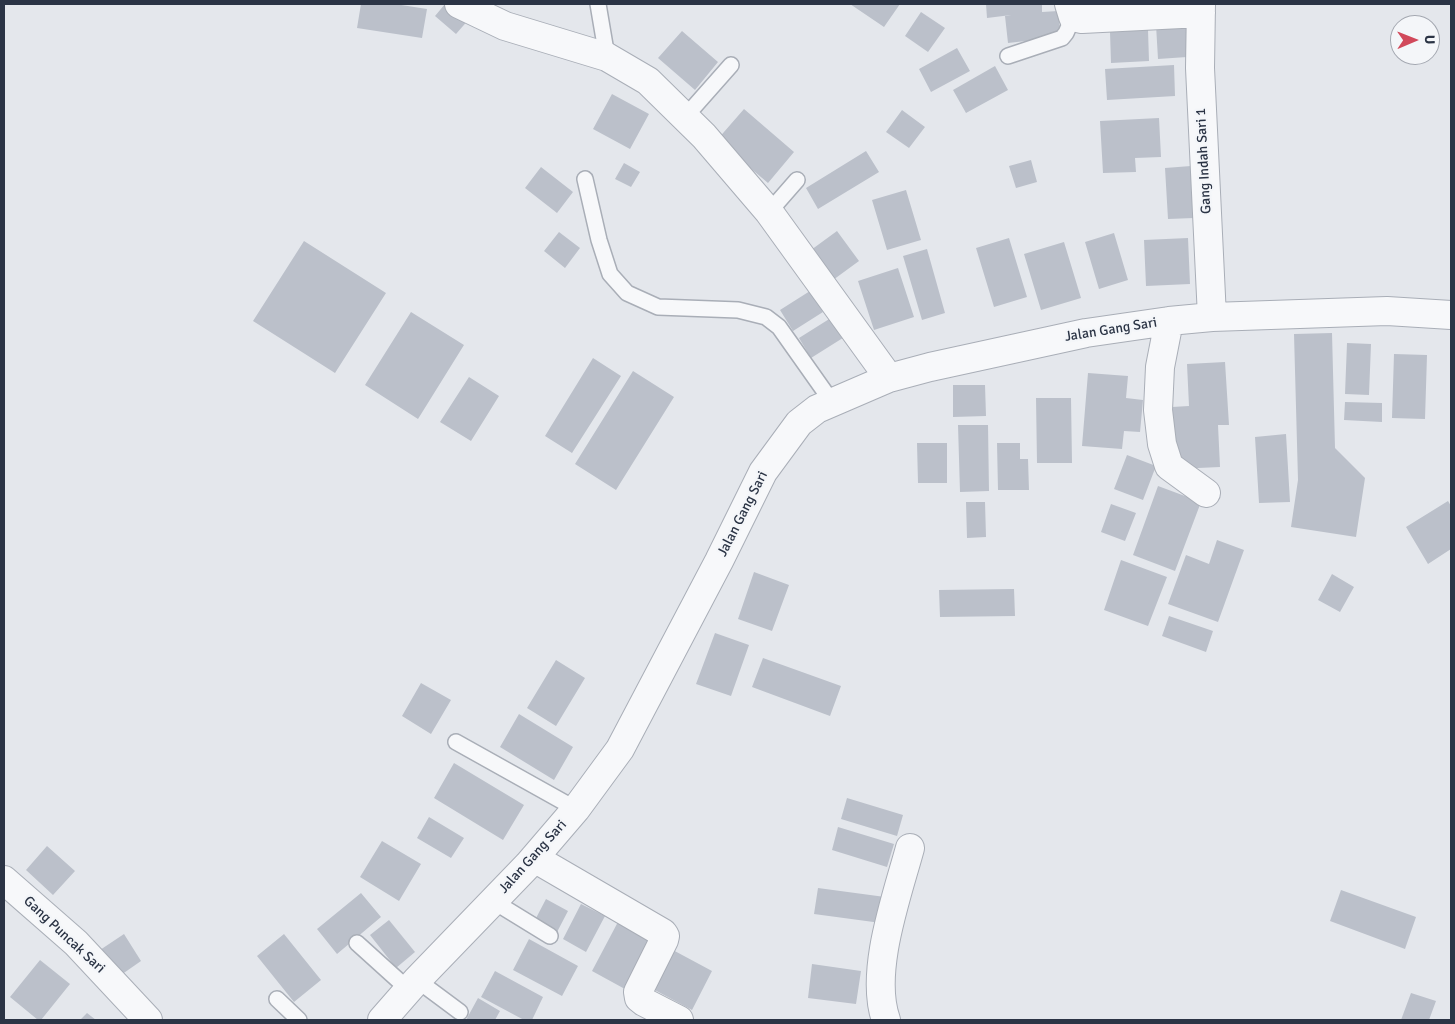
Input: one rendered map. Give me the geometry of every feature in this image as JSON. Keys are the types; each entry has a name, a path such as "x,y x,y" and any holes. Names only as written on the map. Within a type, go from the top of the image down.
{"street":[{"path":"459,4 504,26 607,57 648,81 704,136 769,212 890,378"},
{"path":"1071,10 1092,20 1201,8"},
{"name":"Gang Indah Sari 1","path":"1201,8 1200,68 1212,317"},
{"name":"Jalan Gang Sari","path":"382,1020 534,858 576,809 620,749 720,561 763,472 799,423 817,409 890,378 930,367 1086,333 1170,320 1387,311 1451,315"},
{"path":"1170,320 1160,367 1158,410 1162,444 1169,466 1206,493"},
{"path":"886,1020 881,1004 885,945 910,848"},
{"path":"534,858 663,933 665,936 664,940 638,992 639,998 680,1020"},
{"name":"Gang Puncak Sari","path":"4,880 76,943 148,1020"}],"lane":[{"path":"598,4 607,57"},
{"path":"1008,56 1062,38 1066,33 1071,10"},
{"path":"685,117 731,65"},
{"path":"586,179 610,274 627,293 658,307 738,310 766,316 780,327 832,402"},
{"path":"769,212 797,180"},
{"path":"456,742 576,809"},
{"path":"493,901 550,936"},
{"path":"357,943 413,985 460,1012"},
{"path":"276,999 299,1020"}],"building":[{"path":"361,4 395,4 427,9 422,38 357,28"},
{"path":"445,4 453,4 470,18 456,34 435,16"},
{"path":"850,4 900,4 884,27"},
{"path":"986,4 1042,4 1042,12 1058,11 1061,37 1008,43 1005,16 1011,15 987,18"},
{"path":"921,12 945,28 928,52 905,36"},
{"path":"1186,23 1187,57 1158,59 1156,25"},
{"path":"1148,30 1149,61 1111,63 1110,32"},
{"path":"682,31 718,62 695,90 658,58"},
{"path":"957,48 970,71 931,92 919,69"},
{"path":"1174,65 1175,96 1107,100 1105,69"},
{"path":"995,66 1008,90 966,113 953,90"},
{"path":"612,94 649,114 630,149 593,129"},
{"path":"744,109 794,152 768,183 717,140"},
{"path":"902,110 925,127 909,148 886,132"},
{"path":"1159,118 1161,157 1135,158 1136,172 1103,173 1100,121"},
{"path":"866,151 879,172 818,209 806,188"},
{"path":"1031,160 1037,182 1016,188 1009,166"},
{"path":"624,163 640,172 631,187 615,179"},
{"path":"1191,166 1194,218 1168,219 1165,168"},
{"path":"541,167 573,192 557,213 525,188"},
{"path":"906,190 921,240 887,250 872,200"},
{"path":"837,231 859,261 833,280 811,250"},
{"path":"559,232 580,248 565,268 544,251"},
{"path":"1114,233 1128,280 1099,289 1085,242"},
{"path":"1009,238 1027,297 994,307 976,248"},
{"path":"1188,238 1190,284 1146,286 1144,240"},
{"path":"304,241 386,293 335,373 253,321"},
{"path":"1064,242 1081,298 1041,310 1024,254"},
{"path":"927,249 945,313 922,320 903,256"},
{"path":"898,268 914,317 874,330 858,281"},
{"path":"810,291 823,312 793,331 780,310"},
{"path":"411,312 464,345 418,419 365,385"},
{"path":"834,316 846,336 811,358 799,338"},
{"path":"1332,333 1335,448 1365,478 1356,537 1291,527 1298,480 1294,334"},
{"path":"1347,343 1371,344 1369,395 1345,394"},
{"path":"1394,354 1427,355 1425,419 1392,418"},
{"path":"593,358 621,376 572,453 545,436"},
{"path":"1225,362 1229,425 1218,425 1220,467 1176,469 1172,407 1189,406 1187,364"},
{"path":"633,371 674,397 616,490 575,464"},
{"path":"1088,373 1128,376 1126,398 1143,400 1140,432 1124,431 1122,449 1082,446"},
{"path":"469,377 499,396 471,441 440,422"},
{"path":"953,385 985,385 986,416 953,417"},
{"path":"1036,398 1071,398 1072,463 1037,463"},
{"path":"1345,402 1382,403 1382,422 1344,420"},
{"path":"958,425 988,425 989,491 960,492"},
{"path":"1286,434 1290,502 1259,503 1255,437"},
{"path":"917,443 947,443 947,483 918,483"},
{"path":"997,443 1020,443 1020,459 1028,459 1029,490 998,490"},
{"path":"1127,455 1156,466 1143,500 1114,489"},
{"path":"1158,486 1201,502 1175,571 1133,555"},
{"path":"1448,501 1451,506 1451,549 1428,564 1406,527"},
{"path":"966,502 985,502 986,537 967,538"},
{"path":"1111,504 1136,513 1125,541 1101,532"},
{"path":"1217,540 1244,550 1218,622 1168,604 1186,555 1209,564"},
{"path":"1121,560 1167,577 1148,626 1104,610"},
{"path":"754,572 789,585 772,631 738,619"},
{"path":"1332,574 1354,587 1340,612 1318,600"},
{"path":"1014,589 1015,616 940,617 939,590"},
{"path":"1169,616 1213,631 1206,652 1162,636"},
{"path":"715,633 749,645 731,696 696,684"},
{"path":"763,658 841,686 830,716 752,687"},
{"path":"556,660 585,678 556,726 527,708"},
{"path":"421,683 451,700 431,734 402,716"},
{"path":"519,714 573,747 554,780 500,747"},
{"path":"454,763 524,805 503,840 434,798"},
{"path":"847,798 903,815 897,836 841,819"},
{"path":"429,817 464,838 451,858 417,838"},
{"path":"838,827 894,844 887,867 832,850"},
{"path":"382,841 421,864 399,901 360,877"},
{"path":"47,846 75,871 53,895 26,870"},
{"path":"818,888 885,897 881,923 814,914"},
{"path":"1341,890 1416,917 1405,949 1330,921"},
{"path":"361,893 381,917 337,954 317,929"},
{"path":"546,899 568,911 556,934 534,922"},
{"path":"581,904 605,916 586,952 563,939"},
{"path":"389,920 415,952 396,968 370,935"},
{"path":"619,920 661,942 634,994 592,971"},
{"path":"124,934 141,961 118,977 100,950"},
{"path":"284,934 321,980 294,1002 257,956"},
{"path":"529,939 578,966 562,996 513,970"},
{"path":"671,949 712,971 692,1010 651,988"},
{"path":"40,960 70,984 41,1020 38,1020 10,997"},
{"path":"812,964 861,971 856,1004 808,998"},
{"path":"495,971 543,997 532,1020 524,1020 481,997"},
{"path":"1411,993 1436,1001 1429,1020 1401,1020"},
{"path":"478,998 500,1011 495,1020 466,1020"},
{"path":"87,1013 96,1020 80,1020"}]}
